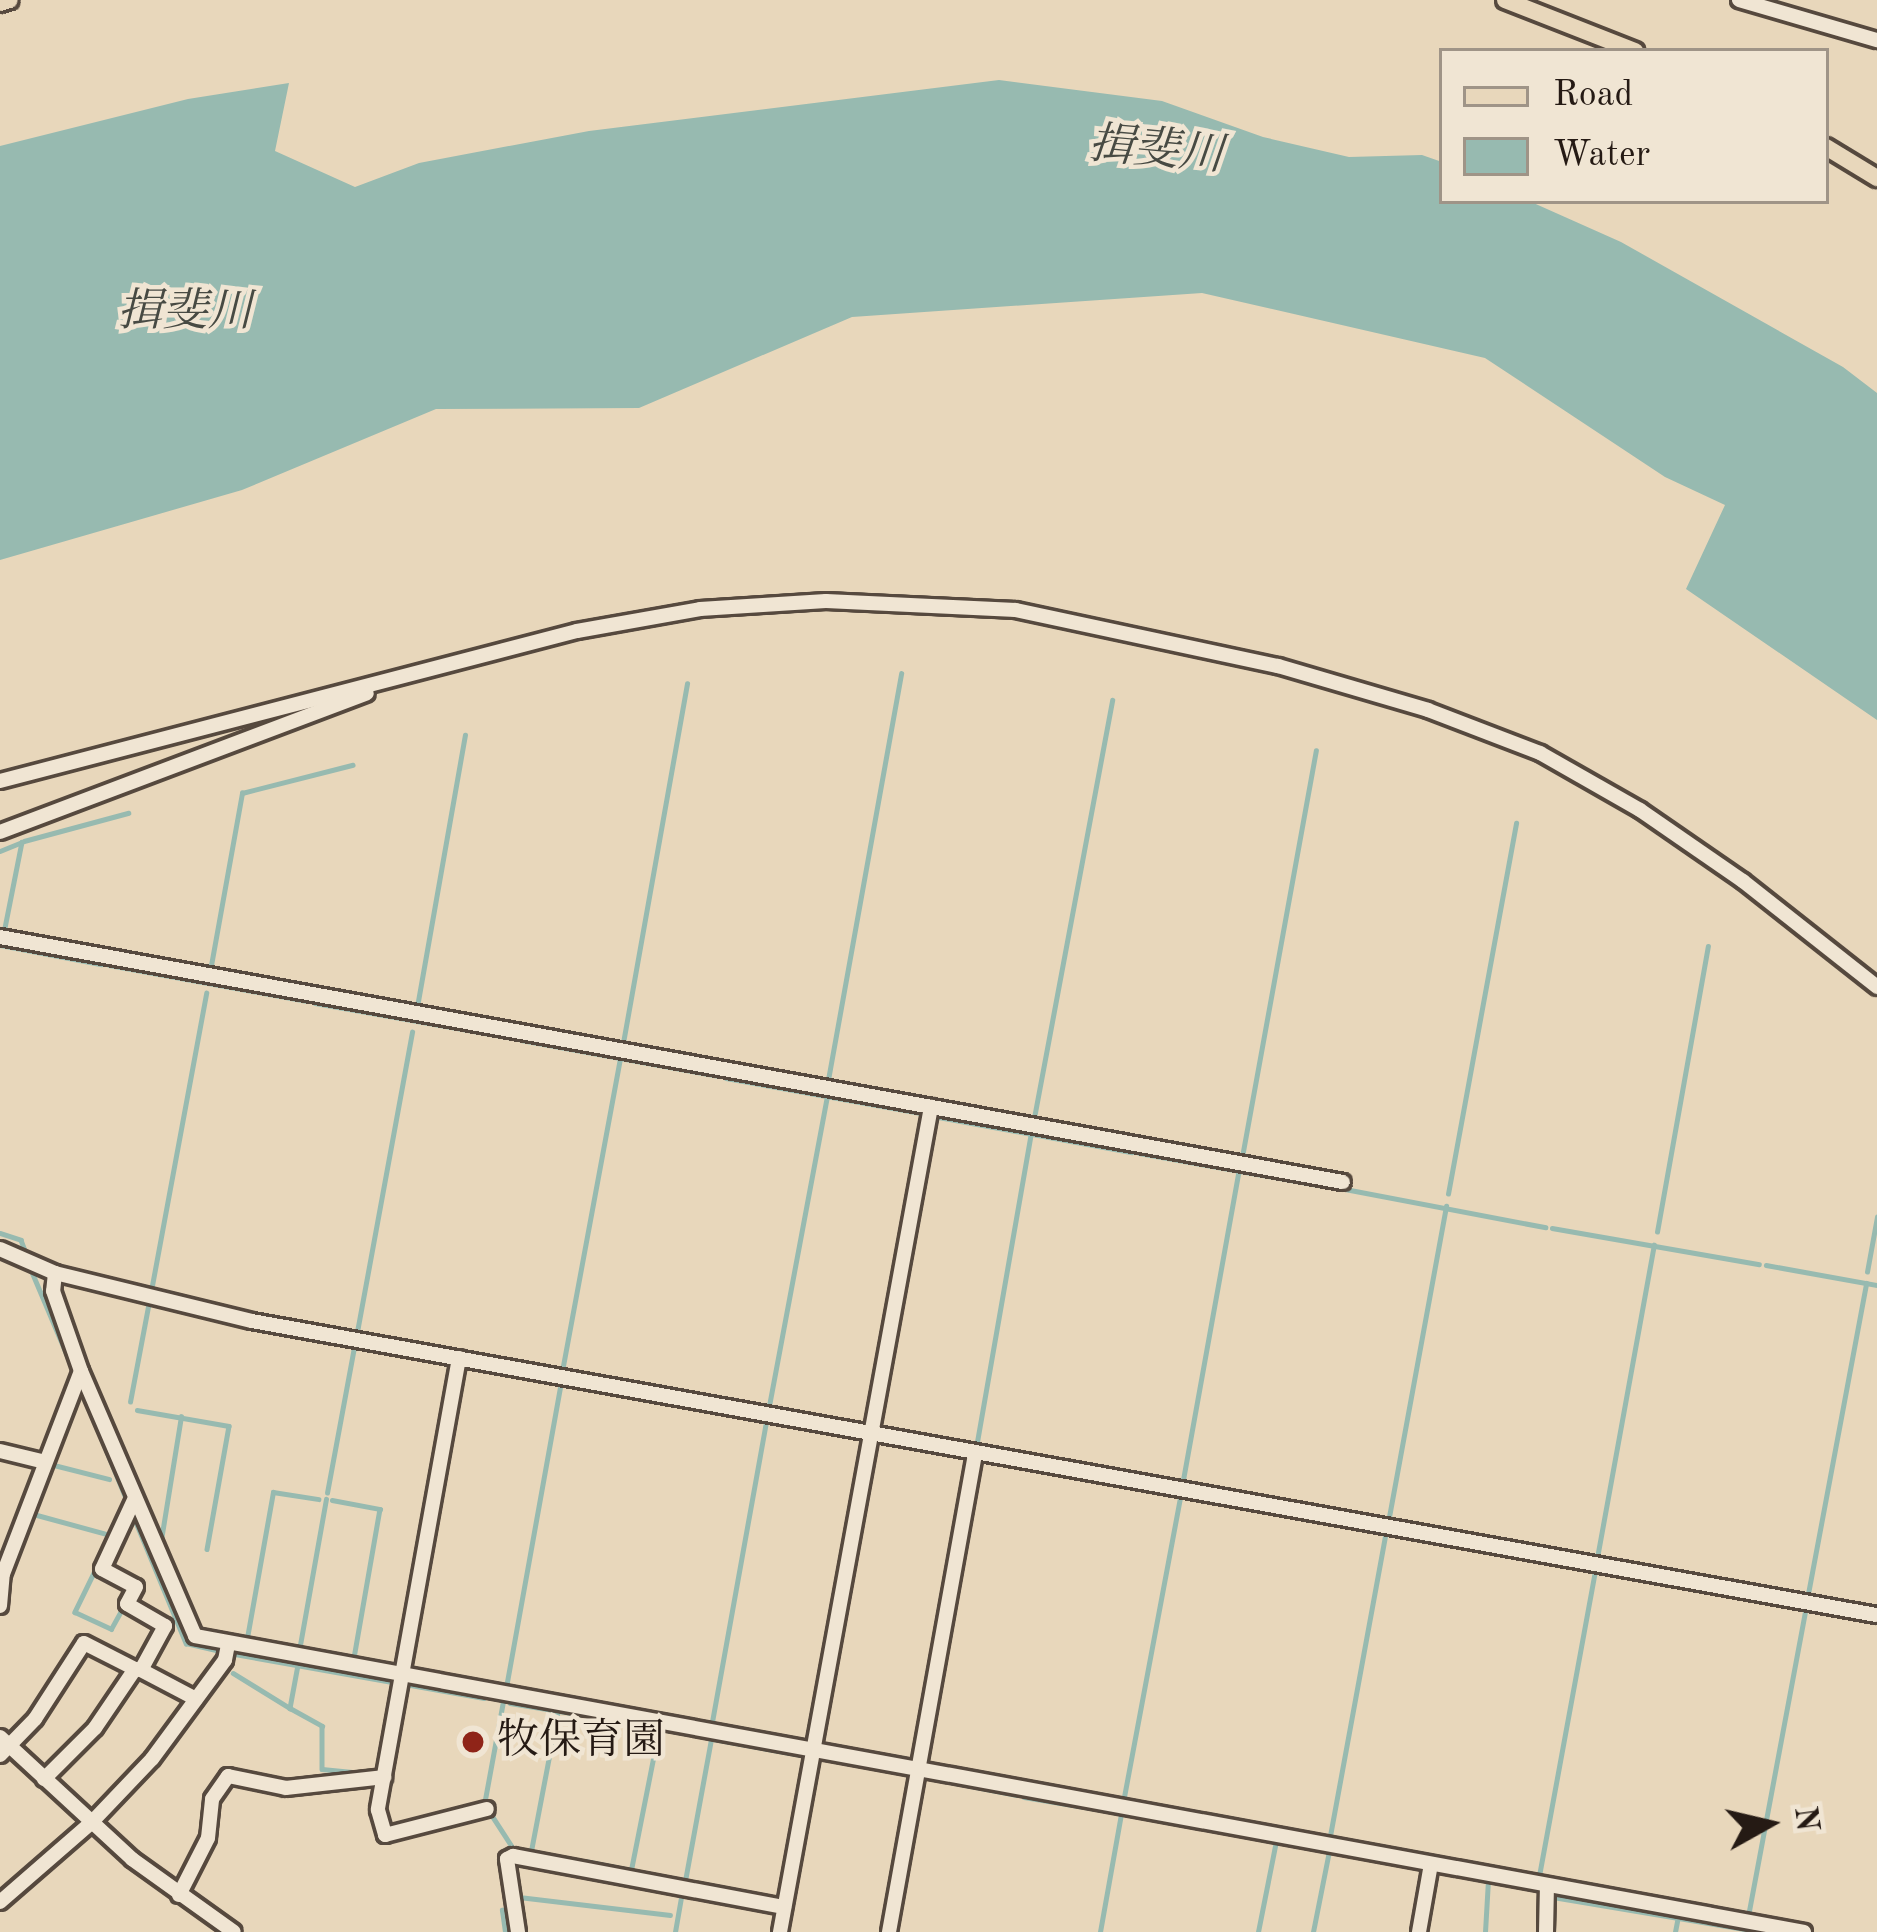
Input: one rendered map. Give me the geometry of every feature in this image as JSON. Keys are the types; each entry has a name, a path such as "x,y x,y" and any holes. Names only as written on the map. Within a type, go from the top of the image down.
{"main road":[{"path":"0,3 10,0"},
{"path":"1505,0 1627,48"},
{"path":"1829,149 1877,178"}],"street":[{"path":"1739,0 1877,40"},
{"path":"0,781 577,631 773,602 995,608 1142,634 1406,704 1540,753 1692,845 1877,987"},
{"path":"0,832 366,694 374,684"},
{"path":"0,937 1343,1182"},
{"path":"780,1932 931,1107"},
{"path":"0,1249 55,1273 252,1321 1877,1616"},
{"path":"55,1273 53,1291 81,1371 185,1624 195,1636 1804,1932"},
{"path":"459,1358 378,1810 385,1835 487,1809"},
{"path":"0,1606 3,1574 81,1371"},
{"path":"0,1451 45,1462"},
{"path":"889,1932 975,1453"},
{"path":"44,1779 95,1728 164,1626 127,1604 136,1587 101,1570 134,1500"},
{"path":"196,1699 84,1643 35,1719 3,1746 179,1895 228,1930"},
{"path":"0,1902 91,1823 152,1759 225,1660 228,1645"},
{"path":"179,1895 208,1838 212,1798 228,1776 286,1788 384,1777"},
{"path":"518,1932 507,1859 513,1856 784,1907"},
{"path":"1420,1932 1431,1864"},
{"path":"1546,1932 1547,1885"}],"water":[{"name":"揖斐川","path":"999,80 1162,101 1263,137 1349,157 1422,155 1439,161 1439,204 1536,204 1621,242 1843,367 1877,393 1877,720 1686,589 1725,505 1665,477 1485,358 1202,293 852,317 639,408 436,409 242,490 0,560 0,146 188,99 289,83 275,151 355,187 419,163 589,131"}],"waterway":[{"path":"828,1080 901,673"},
{"path":"623,1043 687,684"},
{"path":"1034,1118 1112,700"},
{"path":"417,1007 465,735"},
{"path":"1242,1157 1316,751"},
{"path":"210,971 242,793 352,765"},
{"path":"24,841 128,813"},
{"path":"1448,1194 1516,823"},
{"path":"0,851 22,842 4,933"},
{"path":"0,945 101,964"},
{"path":"1657,1232 1708,947"},
{"path":"109,965 307,1001"},
{"path":"151,1291 206,993"},
{"path":"315,1003 514,1038"},
{"path":"357,1332 412,1032"},
{"path":"521,1040 719,1076"},
{"path":"563,1366 620,1057"},
{"path":"726,1078 926,1114"},
{"path":"769,1406 827,1096"},
{"path":"933,1116 1132,1152"},
{"path":"977,1442 1031,1133"},
{"path":"1139,1153 1319,1185"},
{"path":"1183,1480 1239,1170"},
{"path":"1345,1189 1545,1227"},
{"path":"1389,1517 1446,1206"},
{"path":"1867,1272 1877,1217"},
{"path":"1552,1228 1759,1264"},
{"path":"0,1233 21,1240 27,1256"},
{"path":"1597,1558 1654,1245"},
{"path":"1766,1265 1877,1285"},
{"path":"32,1272 73,1369"},
{"path":"1808,1594 1866,1283"},
{"path":"130,1402 148,1307"},
{"path":"327,1493 354,1348"},
{"path":"507,1682 560,1386"},
{"path":"81,1389 97,1428"},
{"path":"137,1410 229,1426 207,1549"},
{"path":"161,1540 181,1417"},
{"path":"712,1722 766,1423"},
{"path":"101,1437 128,1503"},
{"path":"50,1464 109,1479"},
{"path":"247,1638 273,1492 318,1499"},
{"path":"1124,1797 1180,1498"},
{"path":"300,1645 326,1499"},
{"path":"332,1500 380,1509 354,1658"},
{"path":"37,1515 110,1535"},
{"path":"133,1515 186,1643 220,1651"},
{"path":"1330,1836 1385,1536"},
{"path":"95,1571 75,1612 111,1629 123,1607"},
{"path":"1539,1876 1595,1571"},
{"path":"1749,1911 1805,1613"},
{"path":"235,1654 397,1683"},
{"path":"298,1665 290,1708 322,1726 322,1769 362,1773"},
{"path":"233,1673 290,1708"},
{"path":"405,1684 484,1698"},
{"path":"484,1805 503,1701"},
{"path":"510,1703 602,1718"},
{"path":"531,1851 558,1710"},
{"path":"610,1720 705,1737"},
{"path":"585,1861 631,1870 659,1728"},
{"path":"685,1881 711,1739"},
{"path":"713,1739 807,1756"},
{"path":"940,1780 1017,1795"},
{"path":"1024,1797 1133,1815"},
{"path":"491,1814 513,1848 574,1860"},
{"path":"1100,1932 1121,1814"},
{"path":"1258,1932 1276,1841"},
{"path":"1313,1932 1329,1851"},
{"path":"1485,1932 1488,1880"},
{"path":"675,1932 682,1892"},
{"path":"519,1897 670,1915"},
{"path":"1553,1897 1762,1932"},
{"path":"505,1932 502,1910 509,1909"},
{"path":"1675,1932 1678,1916"}],"place":[{"name":"牧保育園","path":"473,1742"}]}
